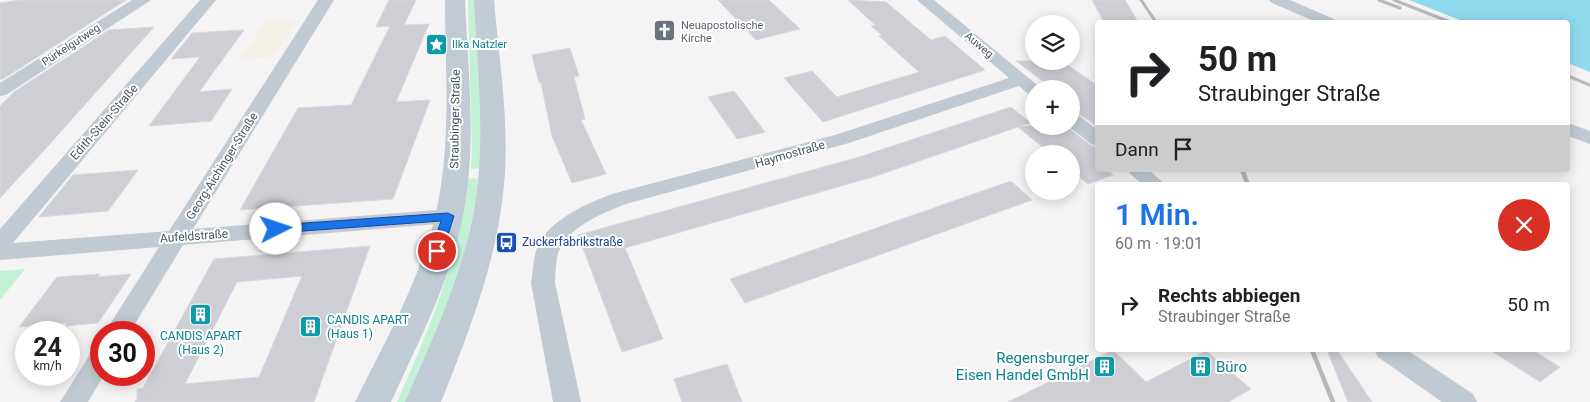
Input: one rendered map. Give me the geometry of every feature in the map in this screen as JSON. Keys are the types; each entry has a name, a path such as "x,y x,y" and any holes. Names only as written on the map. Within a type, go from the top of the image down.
{"main road":[{"name":"Straubinger Straße","path":"373,402 405,335 432,269 448,216 458,144 455,0"},
{"path":"423,402 454,329 472,277 488,204 493,140 484,0"}],"street":[{"name":"Pürkelgutweg","path":"0,91 143,0"},
{"name":"Edith-Stein-Straße","path":"0,244 208,0"},
{"name":"Georg-Aichinger-Straße","path":"124,321 326,0"},
{"name":"Auweg","path":"925,0 1025,83"},
{"path":"1277,0 1323,20"},
{"name":"Haymostraße","path":"567,402 542,283 549,247 563,230 588,212 619,199 842,139 1025,86"},
{"path":"1080,126 1095,138"},
{"path":"1570,129 1590,138"},
{"path":"1139,172 1152,182"},
{"name":"Aufeldstraße","path":"0,252 448,216"},
{"path":"1390,352 1463,402"},
{"path":"74,402 90,376"}],"green space":[{"path":"468,0 477,0 483,131 481,168 471,169 472,151"},
{"path":"481,178 458,281 412,402 397,402 431,321 450,265 458,237 468,179"},
{"path":"25,269 0,300 0,271"}],"sand":[{"path":"298,20 273,57 240,59 267,21"}],"water":[{"path":"1409,0 1590,0 1590,72 1570,64 1570,20 1460,20"}],"building":[{"path":"20,0 126,0 3,79 0,79 0,3"},
{"path":"389,0 416,0 404,25 429,24 396,102 430,100 393,199 240,210 298,108 351,105 390,26 376,27"},
{"path":"718,0 769,0 800,29 756,40"},
{"path":"848,0 886,2 931,40 945,36 985,70 823,122 784,78 812,71 837,97 919,72 879,36 882,35 871,26 875,25"},
{"path":"1092,0 1125,0 1137,20 1103,20"},
{"path":"154,27 0,198 0,106 14,92 109,30"},
{"path":"244,30 199,92 232,89 211,121 149,126 200,57 171,59 192,33"},
{"path":"570,48 579,76 574,77 585,119 581,120 606,174 572,183 552,136 541,83 539,83 532,55"},
{"path":"1016,61 1025,61 1025,68"},
{"path":"1028,70 1075,70 1095,84 1095,125 1080,115 1080,80 1041,80"},
{"path":"734,91 765,132 737,139 708,97"},
{"path":"1011,107 1025,118 1025,125 1020,126 1025,126 1025,133 1018,127 876,176 625,248 663,339 622,352 578,235 859,157"},
{"path":"1028,135 1077,135 1095,147 1095,172 1109,172 1113,175 1088,184 1080,177 1080,145 1040,145"},
{"path":"138,170 108,211 39,217 73,175"},
{"path":"1011,181 1025,194 1025,200 1032,200 745,303 730,279"},
{"path":"370,246 314,402 135,402 137,389 144,386 155,386 155,366 214,259","holes":["302,276 259,377 185,384 237,282"]},
{"path":"100,274 98,277 131,274 99,321 90,321 90,324 80,325 80,321 24,321 57,277"},
{"name":"Regensburger Eisen Handel GmbH","path":"1109,352 1115,352 1146,382 1207,352 1251,389 1228,402 1008,402"},
{"path":"1328,352 1338,352 1372,402 1348,402"},
{"path":"1493,352 1535,352 1560,367 1540,382"},
{"path":"727,364 742,402 682,402 674,379"}],"railway":[{"path":"1141,0 1155,20"},
{"path":"1379,0 1400,8"},
{"path":"1394,0 1445,20"},
{"path":"1570,77 1590,85"},
{"path":"1243,172 1247,182"},
{"path":"1313,352 1333,402"}],"place":[{"name":"Neuapostolische Kirche","path":"665,31"},
{"name":"Ilka Natzler","path":"436,44"},
{"name":"Zuckerfabrikstraße","path":"506,242"},
{"name":"CANDIS APART (Haus 2)","path":"201,315"},
{"name":"CANDIS APART (Haus 1)","path":"311,327"},
{"name":"Regensburger Eisen Handel GmbH","path":"1105,367"},
{"name":"Büro","path":"1200,367"}],"route":[{"path":"276,229 448,216 437,251"}]}
